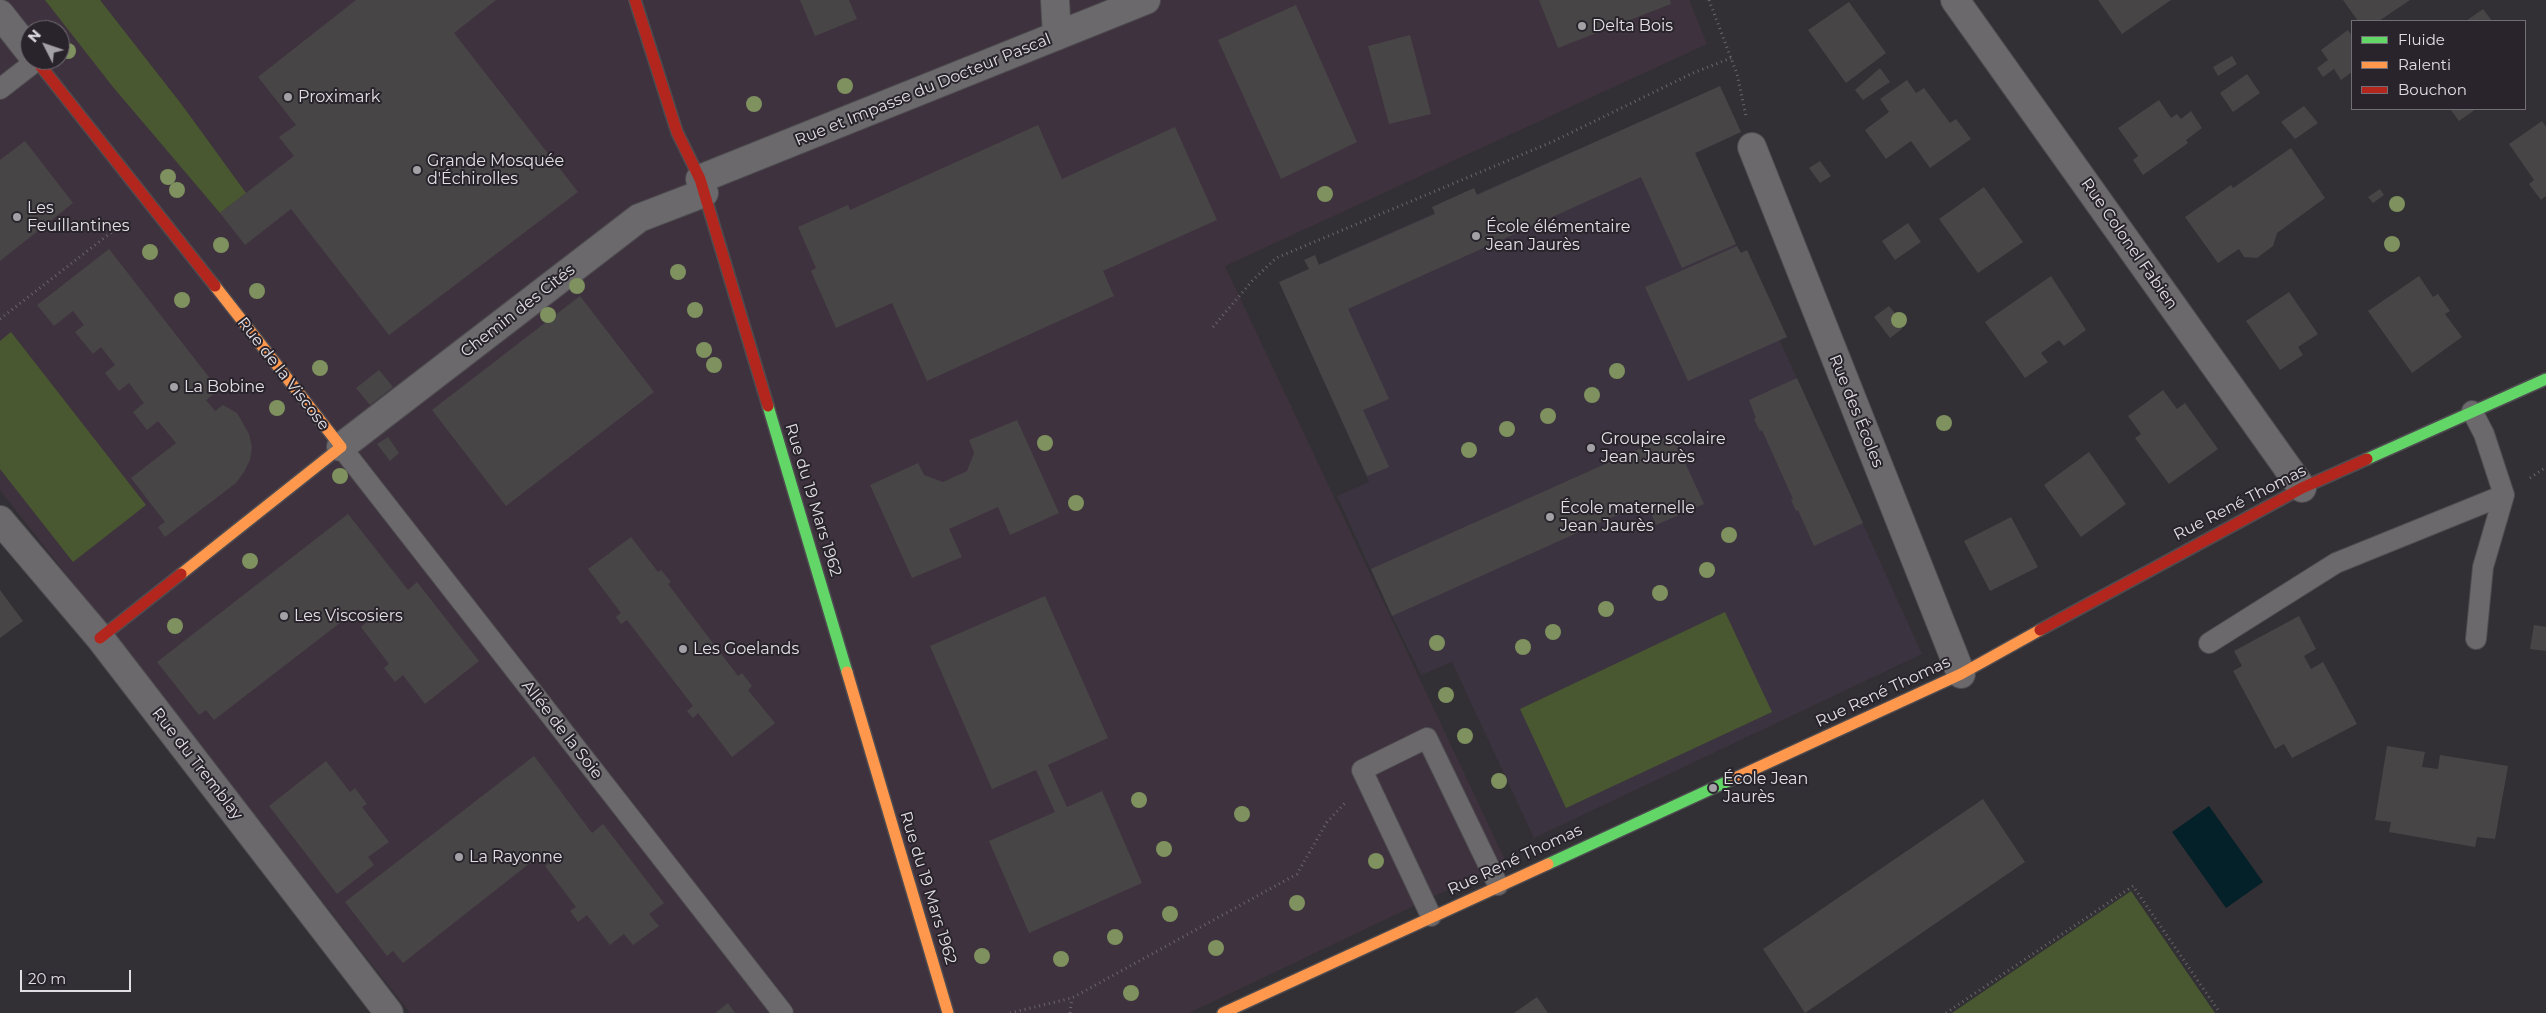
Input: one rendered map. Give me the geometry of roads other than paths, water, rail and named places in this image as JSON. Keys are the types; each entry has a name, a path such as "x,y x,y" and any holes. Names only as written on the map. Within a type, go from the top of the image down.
{"street":[{"name":"Rue du 19 Mars 1962","path":"635,0 677,132 702,186 948,1013"},
{"path":"1055,0 1057,36"},
{"name":"Rue et Impasse du Docteur Pascal","path":"702,186 1146,0"},
{"name":"Rue Colonel Fabien","path":"1955,0 2302,488"},
{"name":"Rue de la Viscose","path":"0,14 20,40"},
{"name":"Rue de la Viscose","path":"43,70 341,448"},
{"name":"Rue des Écoles","path":"1752,146 1961,674"},
{"name":"Chemin des Cités","path":"341,448 639,218 702,186"},
{"name":"Rue René Thomas","path":"1223,1013 1961,674 2302,488 2546,379"},
{"path":"100,638 341,448"},
{"name":"Rue du Tremblay","path":"0,520 100,638 389,1013"}],"lane":[{"path":"0,89 21,70"},
{"path":"2472,411 2484,434 2504,495 2483,568 2476,639"},
{"name":"Allée de la Soie","path":"341,448 783,1013"},
{"path":"2208,643 2336,563 2504,495"},
{"path":"1431,916 1362,770 1427,738 1498,886"}],"water":[{"path":"2209,806 2263,882 2226,908 2172,832"}],"place":[{"name":"Delta Bois","path":"1582,26"},
{"name":"Proximark","path":"288,97"},
{"name":"Grande Mosquée d'Échirolles","path":"417,170"},
{"name":"Les Feuillantines","path":"17,217"},
{"name":"École élémentaire Jean Jaurès","path":"1476,236"},
{"name":"La Bobine","path":"174,387"},
{"name":"Groupe scolaire Jean Jaurès","path":"1591,448"},
{"name":"École maternelle Jean Jaurès","path":"1550,517"},
{"name":"Les Viscosiers","path":"284,616"},
{"name":"Les Goelands","path":"683,649"},
{"name":"École Jean Jaurès","path":"1713,788"},
{"name":"La Rayonne","path":"459,857"}]}
